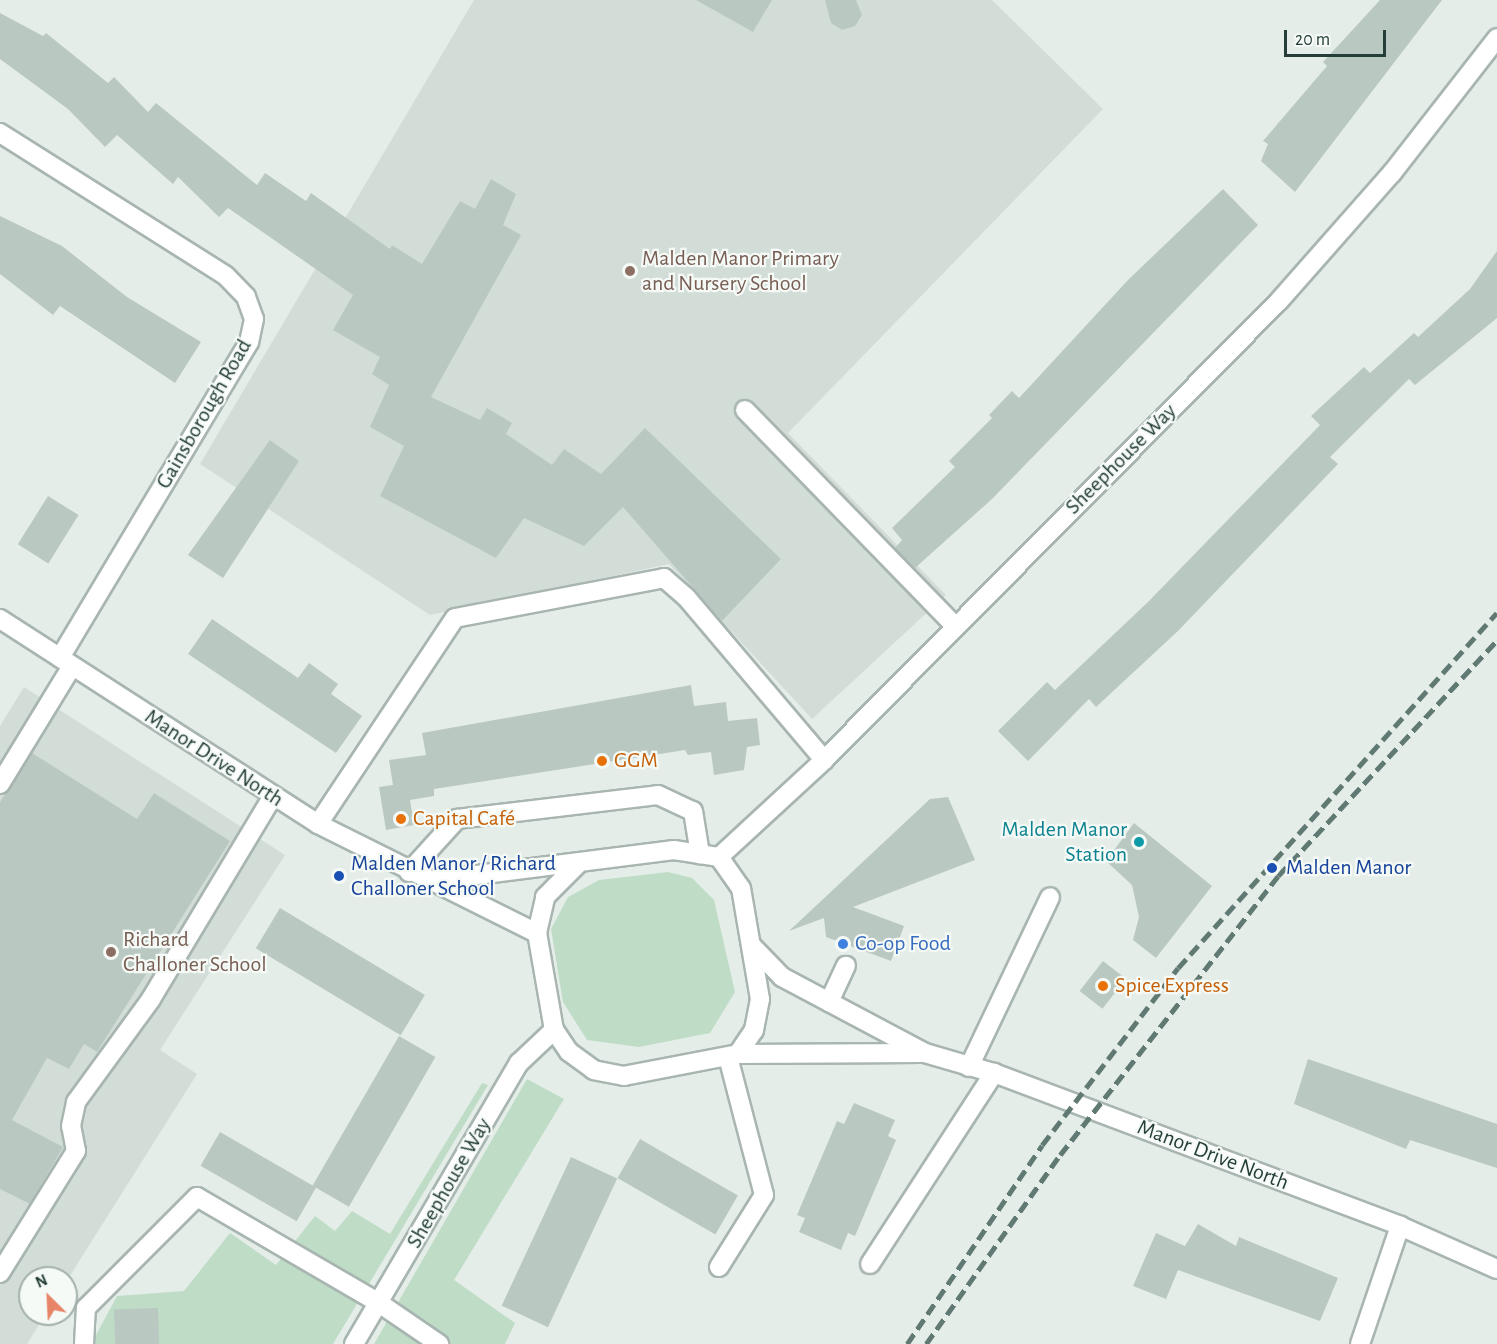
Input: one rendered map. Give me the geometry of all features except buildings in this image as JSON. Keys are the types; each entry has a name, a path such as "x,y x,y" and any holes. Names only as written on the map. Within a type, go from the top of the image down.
{"street":[{"name":"Sheephouse Way","path":"719,857 824,760 954,625 1321,256 1497,38"},
{"name":"Gainsborough Road","path":"0,132 226,276 246,297 254,319 249,342 66,662 0,784"},
{"path":"745,410 954,625"},
{"path":"318,825 455,618 664,578 686,597 824,760"},
{"name":"Manor Drive North","path":"0,620 318,825 409,873 437,880 537,933"},
{"path":"409,873 457,819 658,795 693,811 700,854"},
{"path":"0,1273 76,1151 71,1126 76,1102 151,999 273,796"},
{"name":"Manor Drive North","path":"437,880 577,866 674,850 719,857"},
{"path":"719,857 741,888 760,999 754,1030 733,1055 764,1195 719,1266"},
{"path":"554,1030 537,933 545,897 577,866"},
{"path":"969,1067 1050,897"},
{"name":"Manor Drive North","path":"751,945 782,977 925,1053 969,1067 994,1072 1400,1226 1497,1269"},
{"path":"829,1002 846,966"},
{"name":"Sheephouse Way","path":"354,1344 519,1063 554,1030"},
{"name":"Manor Drive North","path":"554,1030 569,1052 594,1070 624,1076 733,1055 925,1053"},
{"path":"870,1264 994,1072"},
{"path":"84,1344 86,1308 197,1197 379,1303 438,1344"},
{"path":"1360,1344 1400,1226"}],"shaded area":[{"name":"Malden Manor Primary and Nursery School","path":"474,0 992,0 1103,109 788,433 946,595 812,719 669,564 430,615 200,464"},
{"name":"Richard Challoner School","path":"24,687 285,855 160,1050 197,1074 76,1266 18,1266 18,1326 38,1326 27,1344 0,1344 0,726"}],"green space":[{"path":"668,872 692,878 714,900 735,992 710,1033 639,1047 587,1040 563,1002 551,929 568,897 599,880"},
{"path":"527,1079 564,1099 454,1280 515,1323 505,1344 374,1344"},
{"path":"482,1083 488,1085 333,1344 91,1344 117,1296 184,1291 230,1233 276,1265 315,1216 335,1231 352,1211 390,1234"}],"railway":[{"path":"907,1344 1042,1145 1178,968 1497,613"},
{"path":"926,1344 1060,1155 1278,876 1497,640"}],"place":[{"name":"Malden Manor Primary and Nursery School","path":"630,271"},
{"name":"GGM","path":"602,761"},
{"name":"Capital Café","path":"401,819"},
{"name":"Malden Manor Station","path":"1139,842"},
{"name":"Malden Manor","path":"1272,868"},
{"name":"Malden Manor / Richard Challoner School","path":"339,876"},
{"name":"Co-op Food","path":"843,944"},
{"name":"Richard Challoner School","path":"111,952"},
{"name":"Spice Express","path":"1103,986"}]}
